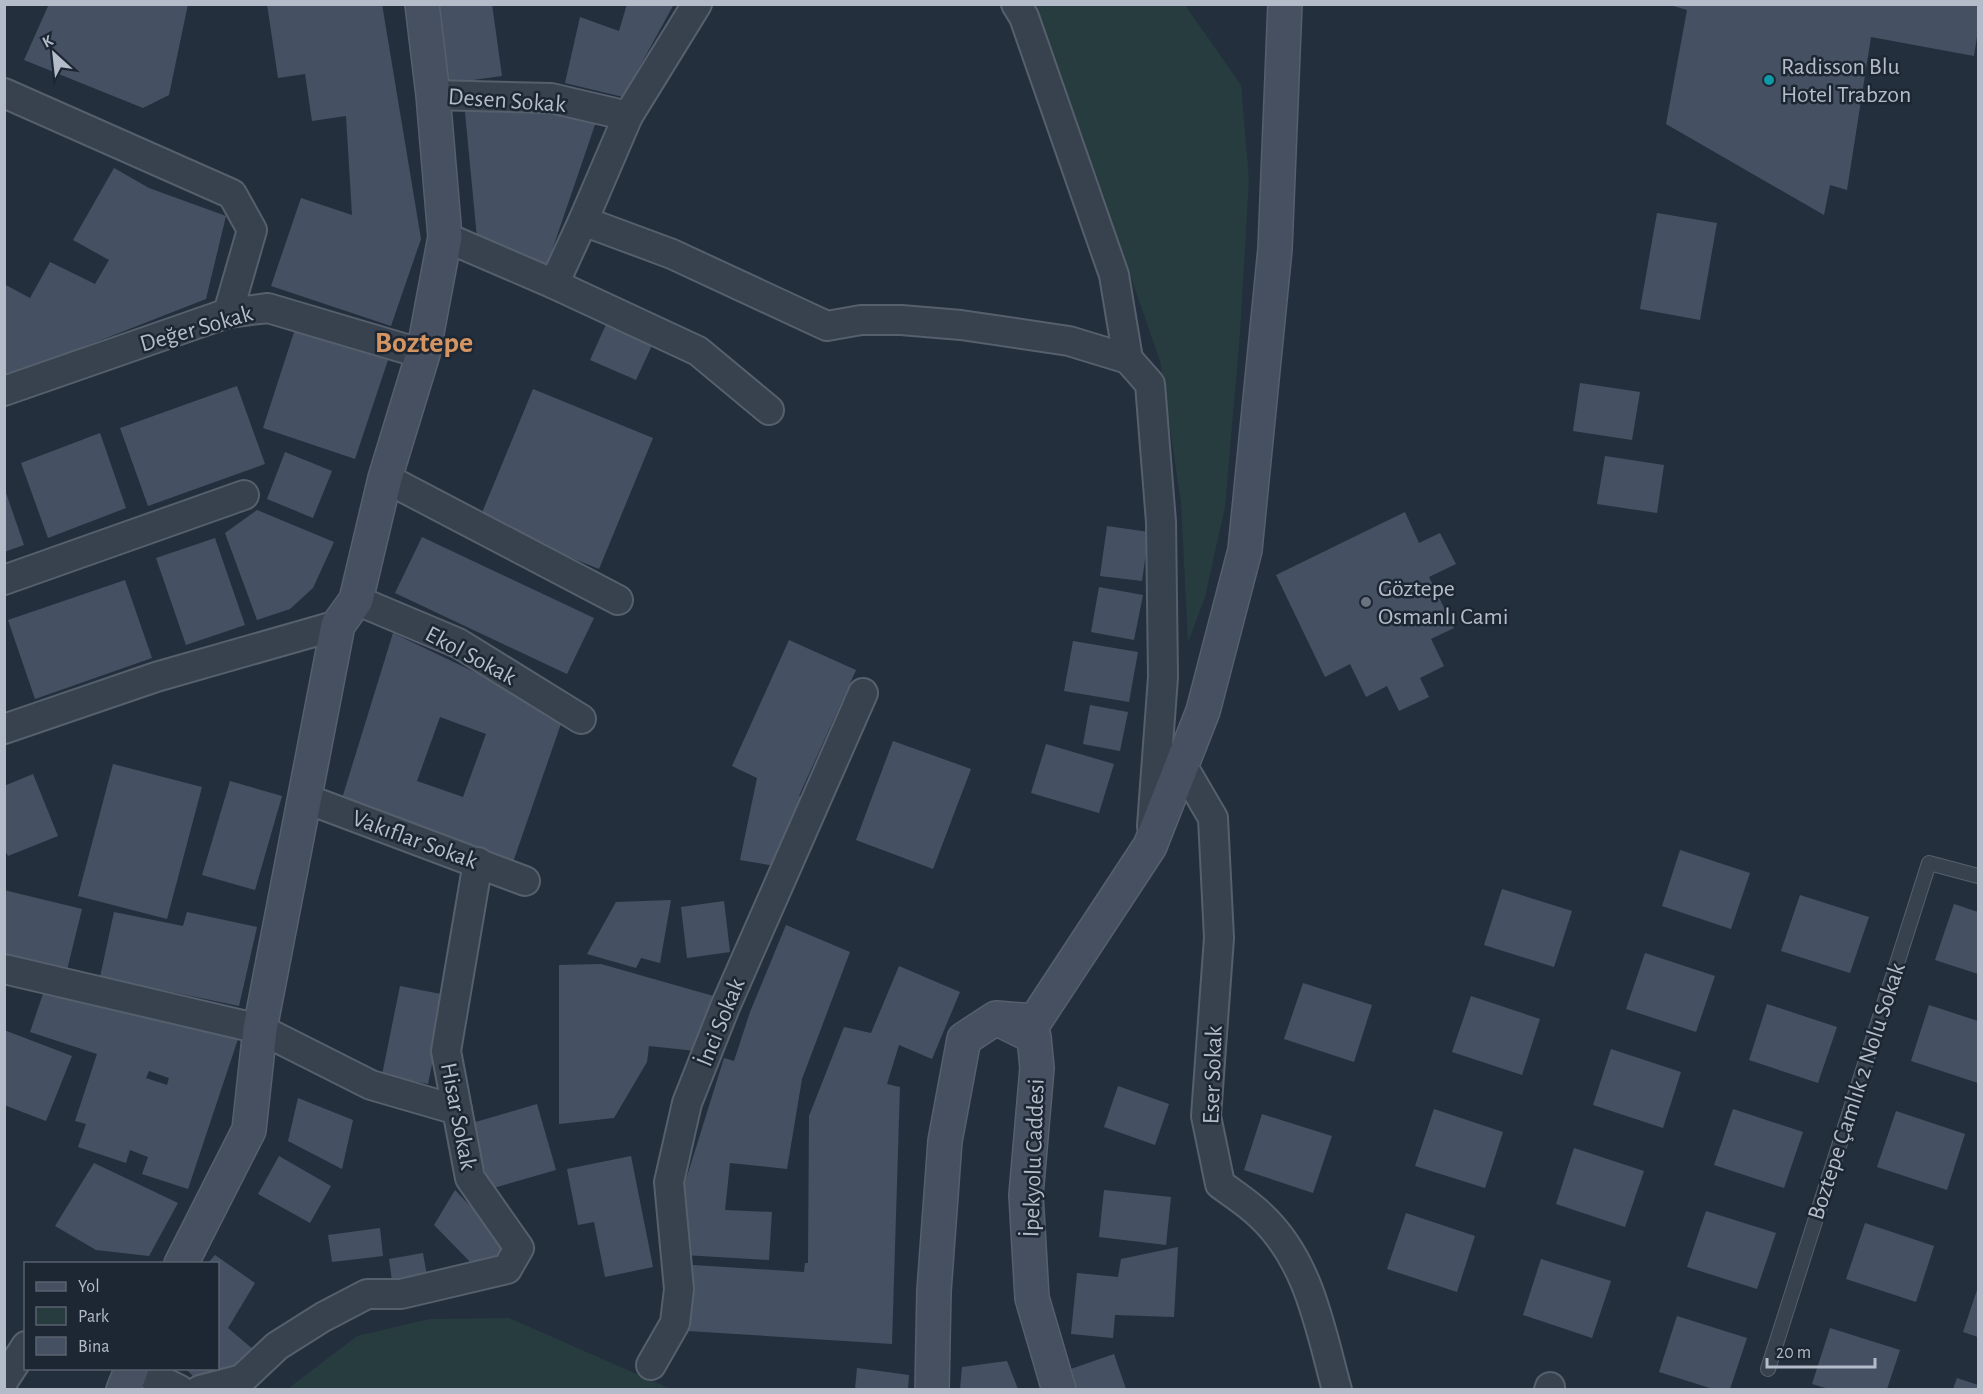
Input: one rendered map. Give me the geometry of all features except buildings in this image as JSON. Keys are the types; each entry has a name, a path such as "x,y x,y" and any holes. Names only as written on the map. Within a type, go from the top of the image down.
{"street":[{"path":"182,1262 249,1130 260,1029 304,798 347,612 423,354 445,237 434,95 422,4"},
{"path":"554,284 628,116 697,4"},
{"path":"1016,4 1024,17 1114,275 1128,359"},
{"path":"932,1389 934,1291 945,1140 964,1039 996,1018 1035,1021 1150,846 1203,711 1245,550 1275,249 1285,4"},
{"path":"4,93 232,194 252,230 228,313"},
{"name":"Desen Sokak","path":"434,95 551,98 628,116"},
{"path":"583,221 672,254 827,326 861,321 901,320 961,325 1069,341 1128,359 1150,384 1161,522 1163,677 1150,846"},
{"path":"445,237 554,284 698,351 769,410"},
{"name":"Değer Sokak","path":"4,391 228,313 268,308 423,354"},
{"path":"385,478 618,600"},
{"path":"4,580 244,495"},
{"path":"4,729 347,612"},
{"name":"Ekol Sokak","path":"347,612 458,643 581,718"},
{"name":"İnci Sokak","path":"651,1365 675,1323 679,1289 669,1182 687,1103 725,1007 863,693"},
{"name":"Eser Sokak","path":"1182,765 1213,818 1219,938 1206,1116 1220,1184 1261,1215 1292,1253 1310,1292 1337,1389"},
{"name":"Vakıflar Sokak","path":"304,798 525,881"},
{"name":"Hisar Sokak","path":"200,1389 242,1379 278,1346 323,1317 367,1294 401,1294 460,1283 507,1269 519,1248 470,1178 446,1051 478,862"},
{"path":"4,969 260,1029 370,1085 457,1110"},
{"name":"İpekyolu Caddesi","path":"996,1018 1034,1037 1037,1068 1026,1195 1032,1298 1059,1389"},
{"path":"4,1380 24,1349"},
{"path":"123,1389 133,1370"},
{"path":"138,1370 180,1389"}],"lane":[{"name":"Boztepe Çamlık 2 Nolu Sokak","path":"1768,1369 1929,863 1978,876"}],"green space":[{"path":"1036,5 1185,5 1241,85 1249,180 1240,333 1225,507 1205,597 1188,642 1181,503 1160,361"},
{"path":"509,1318 671,1389 286,1390 357,1336 429,1319"}],"place":[{"name":"Radisson Blu Hotel Trabzon","path":"1769,80"},
{"name":"Göztepe Osmanlı Cami","path":"1366,602"}],"district":[{"name":"Boztepe","path":"424,342"}]}
